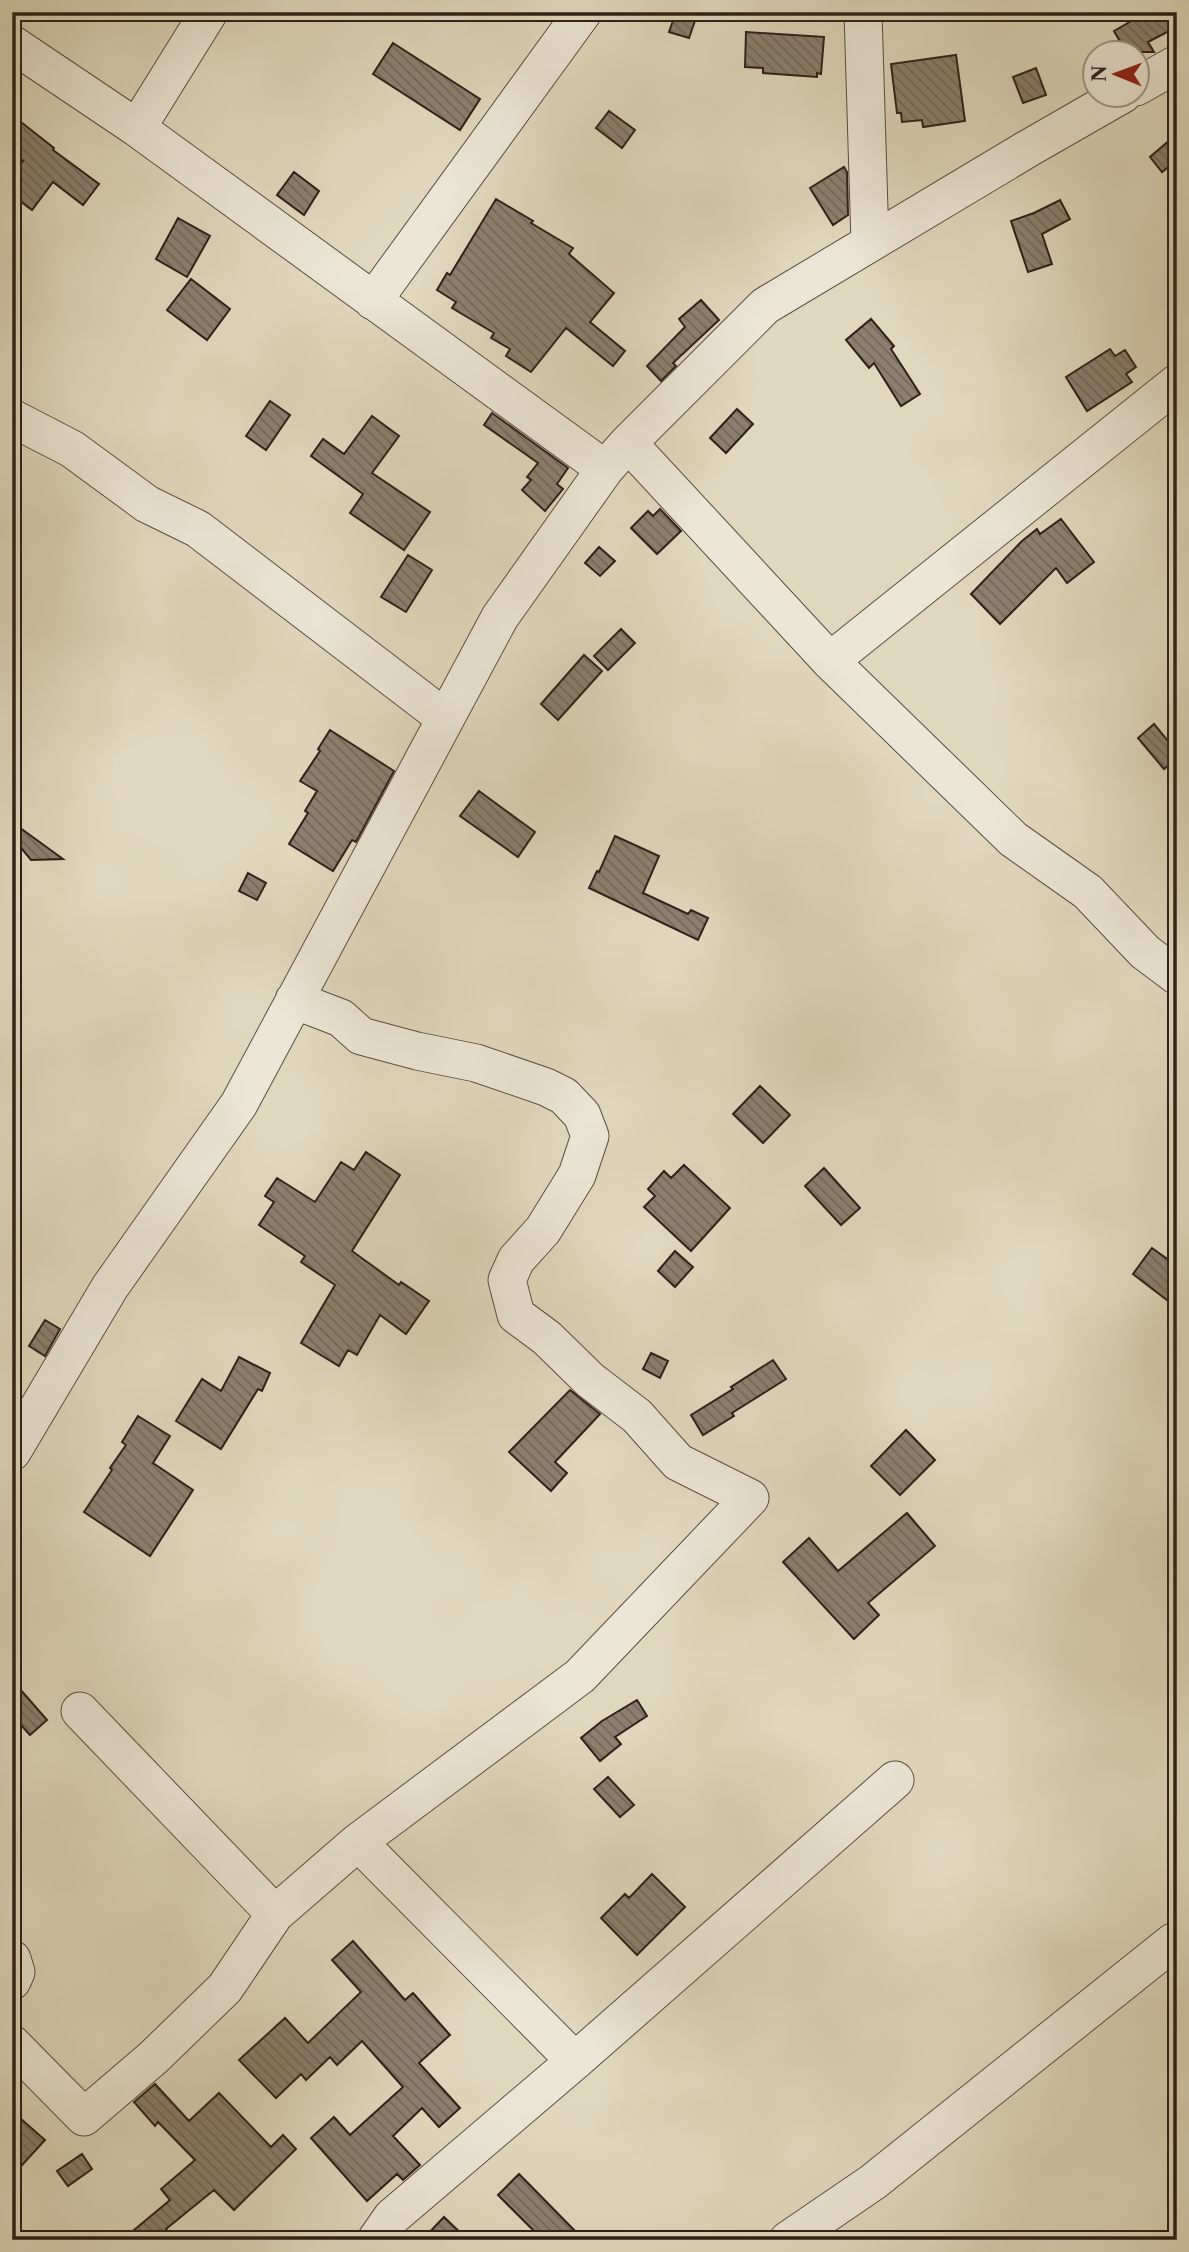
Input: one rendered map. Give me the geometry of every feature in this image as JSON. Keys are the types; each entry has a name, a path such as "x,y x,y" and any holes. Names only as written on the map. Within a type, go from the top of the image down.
{"street":[{"path":"137,128 208,12"},
{"path":"373,301 583,12"},
{"path":"863,12 870,243"},
{"path":"12,44 137,128 373,301 617,456 1013,839 1088,892 1145,952 1177,976"},
{"path":"1150,79 1177,64"},
{"path":"12,1452 110,1287 239,1104 500,617 617,456 765,306 1099,108"},
{"path":"830,661 1177,383"},
{"path":"12,418 72,449 147,504 198,528 445,718"},
{"path":"12,2044 84,2117 154,2057 198,2011 225,1988 275,1914 358,1842 580,1676 750,1499 678,1462 637,1416 590,1381 547,1338 516,1315 507,1280 516,1260 543,1230 577,1175 590,1136 582,1115 564,1096 546,1087 476,1063 361,1036 341,1018 294,1000"},
{"path":"80,1711 275,1914"},
{"path":"376,2240 392,2217 575,2061 895,1780"},
{"path":"358,1842 575,2061"},
{"path":"788,2240 873,2182 1173,1942"},
{"path":"12,1959 16,1972 12,1981"}],"building":[{"path":"676,12 698,12 689,38 669,32"},
{"path":"1147,12 1164,12 1173,29 1150,41 1150,38 1118,38 1114,31"},
{"path":"746,32 824,37 821,74 817,73 817,77 763,73 763,68 745,67"},
{"path":"393,43 480,99 460,130 373,74"},
{"path":"956,55 965,121 923,127 922,120 902,122 901,113 897,113 891,64"},
{"path":"1036,68 1046,95 1023,103 1013,77"},
{"path":"609,111 635,130 622,148 596,128"},
{"path":"12,115 99,184 83,205 53,182 32,210 12,195 12,176 23,161 12,152"},
{"path":"1177,134 1177,160 1162,172 1150,157"},
{"path":"844,167 847,172 848,215 833,225 810,188"},
{"path":"294,172 319,191 304,215 277,195"},
{"path":"496,199 573,248 569,254 614,293 590,322 625,351 613,366 566,328 531,372 506,356 510,349 491,338 494,333 452,308 456,302 437,290 447,273 450,275"},
{"path":"1060,200 1070,219 1042,234 1052,264 1028,272 1011,221"},
{"path":"178,218 210,236 187,277 156,259"},
{"path":"191,279 230,309 207,340 167,310"},
{"path":"701,300 719,320 673,363 676,366 661,381 647,366 685,327 679,319"},
{"path":"871,319 894,346 891,349 920,394 901,406 874,363 869,368 846,340"},
{"path":"1110,349 1115,356 1125,350 1136,367 1126,374 1132,382 1087,411 1066,377"},
{"path":"270,401 290,415 266,450 246,436"},
{"path":"737,409 753,424 726,453 710,438"},
{"path":"492,413 568,468 557,484 563,489 545,511 522,490 531,480 527,477 538,463 484,425"},
{"path":"372,416 399,436 372,473 430,512 404,550 350,513 363,494 311,456 323,439 344,454"},
{"path":"660,509 681,531 657,554 631,528 648,511 653,516"},
{"path":"1061,519 1094,562 1067,583 1056,568 1000,624 971,594 1022,541 1037,529 1040,534"},
{"path":"599,547 615,561 600,576 585,563"},
{"path":"408,555 432,570 406,612 381,597"},
{"path":"621,629 635,643 608,670 594,656"},
{"path":"584,655 602,671 558,720 541,704"},
{"path":"1154,724 1177,752 1177,759 1164,769 1138,738"},
{"path":"330,730 394,771 356,842 352,840 333,871 289,844 308,813 305,811 317,791 300,781"},
{"path":"479,791 535,832 518,857 460,816"},
{"path":"12,822 63,859 31,860 12,837"},
{"path":"615,836 659,856 643,893 688,914 691,910 708,918 698,940 589,888"},
{"path":"248,873 266,883 257,900 239,891"},
{"path":"760,1086 790,1115 763,1143 733,1114"},
{"path":"366,1152 400,1175 352,1251 399,1285 401,1282 429,1301 406,1334 380,1315 357,1355 348,1350 339,1366 301,1343 335,1285 301,1262 305,1256 259,1225 274,1202 265,1196 277,1178 315,1202 341,1162 354,1170"},
{"path":"684,1165 730,1208 691,1251 644,1207 655,1196 648,1189 664,1171 671,1178"},
{"path":"824,1168 860,1208 841,1225 805,1186"},
{"path":"1152,1248 1177,1266 1177,1287 1167,1300 1133,1274"},
{"path":"675,1251 693,1267 675,1287 658,1271"},
{"path":"45,1320 60,1329 45,1356 29,1346"},
{"path":"651,1353 668,1361 660,1378 643,1369"},
{"path":"239,1357 270,1373 262,1391 258,1389 221,1449 176,1421 202,1379 221,1391"},
{"path":"773,1360 786,1379 703,1435 691,1415"},
{"path":"570,1390 600,1414 555,1462 567,1473 551,1491 509,1452"},
{"path":"138,1416 170,1436 153,1463 193,1490 150,1556 84,1512 112,1470 110,1468 126,1445 122,1442"},
{"path":"906,1430 935,1460 900,1495 871,1466"},
{"path":"907,1513 935,1546 868,1603 879,1615 854,1639 783,1562 809,1538 838,1571"},
{"path":"12,1680 47,1720 30,1735 12,1715"},
{"path":"637,1700 647,1716 615,1737 621,1744 600,1761 581,1738 602,1721"},
{"path":"608,1777 634,1805 620,1817 594,1789"},
{"path":"652,1874 685,1907 637,1955 601,1918 625,1894 629,1898"},
{"path":"353,1941 405,2000 413,1993 450,2035 419,2063 460,2108 439,2127 422,2108 393,2136 420,2165 403,2180 397,2174 367,2201 311,2138 334,2117 350,2135 403,2087 362,2041 337,2065 330,2057 306,2080 301,2074 276,2098 239,2060 285,2018 308,2043 361,1992 332,1960"},
{"path":"155,2084 189,2121 219,2093 271,2147 283,2135 296,2149 234,2210 214,2190 166,2229 174,2240 122,2240 170,2200 161,2189 195,2160 158,2122 155,2126 134,2102"},
{"path":"12,2111 45,2140 12,2176"},
{"path":"82,2154 92,2169 68,2186 57,2171"},
{"path":"519,2174 584,2240 543,2240 498,2195"},
{"path":"444,2217 468,2240 422,2240"}]}
